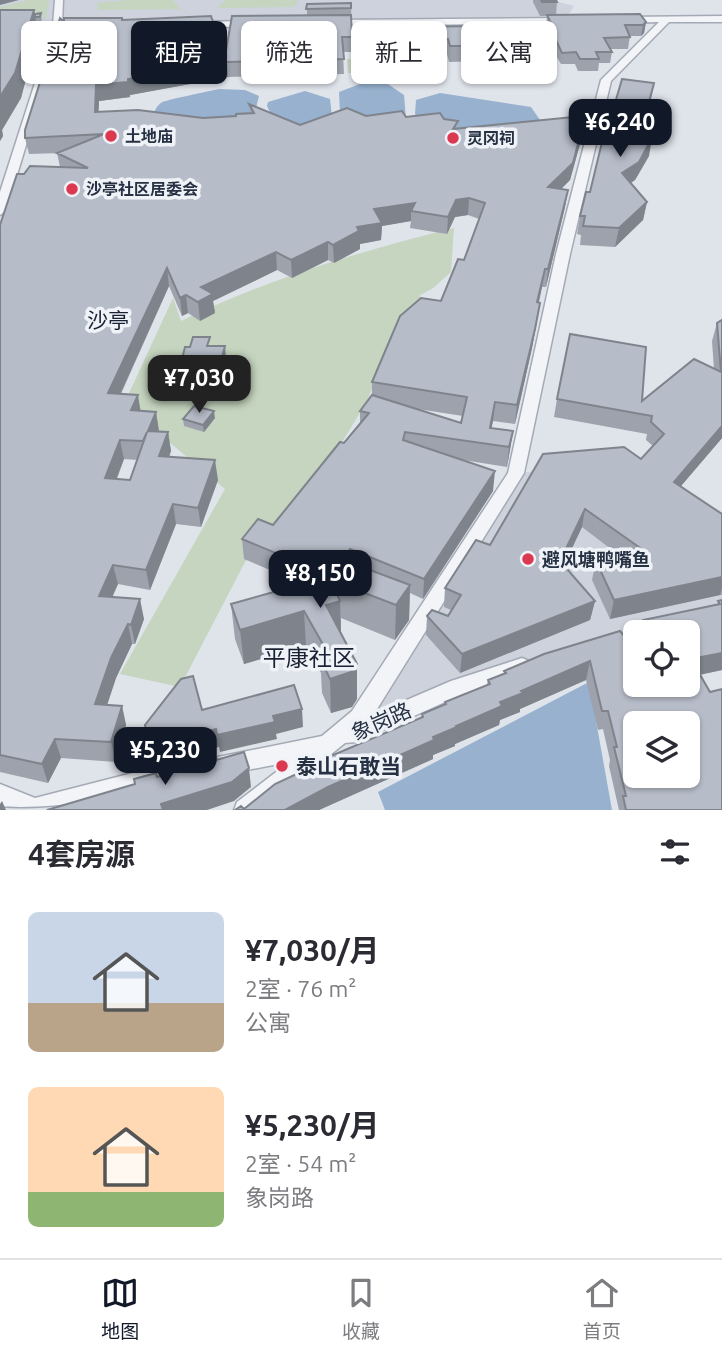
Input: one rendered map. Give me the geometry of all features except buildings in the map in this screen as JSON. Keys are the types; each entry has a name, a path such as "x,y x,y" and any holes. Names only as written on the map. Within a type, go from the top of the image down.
{"street":[{"path":"57,21 59,0"},
{"path":"244,810 360,718 516,473 563,254 606,80 667,19"},
{"path":"616,20 720,19"},
{"path":"337,24 578,20"},
{"path":"0,27 21,27"},
{"path":"0,211 39,84"},
{"name":"象岗路","path":"204,768 326,745 458,687 547,660"},
{"path":"0,795 35,809 177,773"}],"shaded area":[{"path":"0,0 551,0 574,6 565,21 351,21 351,24 337,24 337,21 241,21 241,25 227,25 227,21 131,21 131,26 117,27 117,21 21,21 21,28 0,28"},
{"path":"619,464 722,533 722,606 676,620 623,620 623,636 458,687 326,745 360,718 516,473"}],"green space":[{"path":"29,0 49,0 46,18 30,21 0,16 0,7"},
{"path":"173,0 181,9 98,10 97,3"},
{"path":"226,0 298,0 294,7 217,8"},
{"path":"347,59 351,59 351,73 348,73"},
{"path":"454,228 451,272 419,296 427,301 395,335 366,403 323,473 245,562 180,687 120,674 225,489 124,404 173,298 181,321 247,292 315,267"}],"water":[{"path":"360,84 388,84 404,95 406,119 402,123 340,112 339,92"},
{"path":"219,89 245,90 259,96 255,112 245,126 154,113 161,103"},
{"path":"305,91 330,99 332,117 315,129 274,120 267,106 268,102"},
{"path":"440,93 531,107 540,120 459,129 418,118 415,114 416,100"},
{"path":"589,682 612,810 385,810 378,792"}],"place":[{"name":"土地庙","path":"111,136"},
{"name":"灵冈祠","path":"453,138"},
{"name":"沙亭社区居委会","path":"72,189"},
{"name":"避风塘鸭嘴鱼","path":"528,559"},
{"name":"泰山石敢当","path":"282,766"}],"district":[{"name":"沙亭","path":"108,320"},
{"name":"平康社区","path":"309,657"}]}
